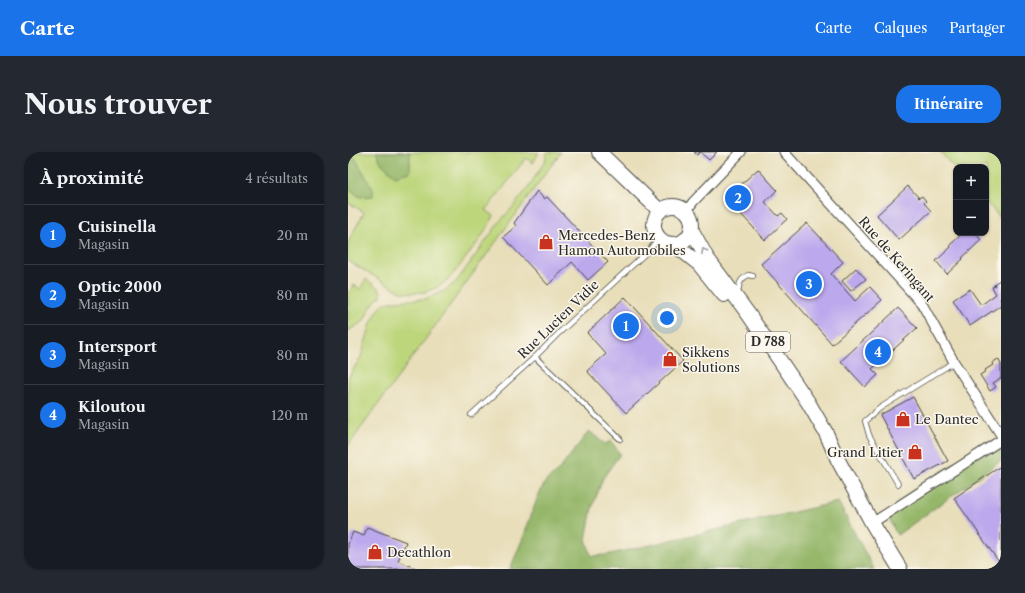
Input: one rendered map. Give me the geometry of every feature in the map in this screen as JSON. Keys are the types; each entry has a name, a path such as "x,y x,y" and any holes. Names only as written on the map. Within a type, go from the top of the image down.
{"main road":[{"path":"599,152 660,211"},
{"path":"676,207 681,208 686,212 691,222 689,235 680,243 669,244 663,242 655,233 654,221 656,215 665,208 676,207"},
{"name":"D 788","path":"691,229 707,258 737,298 808,402 826,433 838,460 874,526 900,569"},
{"name":"D 788","path":"674,244 699,264 740,316 820,436 838,460"},
{"name":"D 788","path":"874,526 893,569"}],"street":[{"path":"686,212 693,202 741,152"},
{"name":"Rue de Keringant","path":"784,152 922,304 954,362 1001,435"},
{"path":"874,526 1001,440"}],"lane":[{"name":"Rue Lucien Vidie","path":"471,415 535,357 659,238"},
{"path":"737,298 739,284 744,278 753,276"},
{"path":"535,357 620,439"},
{"path":"898,484 869,435 866,421 880,408 954,362"}],"green space":[{"path":"348,152 539,152 533,163 526,158 486,210 494,216 478,242 454,273 444,283 436,288 425,292 412,293 401,292 348,261 348,242 364,212 348,203"},
{"path":"376,152 410,152 410,172 395,176 382,164"},
{"path":"547,152 561,152 348,446 348,378 361,357 371,323 377,312 383,304 394,301 425,299 444,291 456,282 500,221 528,188 545,161"},
{"path":"940,152 1001,152 1001,218 989,205 989,164 953,164 953,167"},
{"path":"348,155 355,158 373,189 373,196 359,197 348,187"},
{"path":"366,279 379,289 381,296 370,308 363,322 348,332 348,292 354,285 360,289"},
{"path":"589,431 605,444 611,441 620,454 603,478 592,508 586,539 591,556 606,555 838,502 874,569 510,569 538,496 546,481 559,470"},
{"path":"976,449 1001,451 1001,461 897,535 887,514 909,493"}],"building":[{"path":"700,152 717,152 709,160"},
{"path":"758,169 777,190 765,202 778,216 782,213 787,219 765,240 726,198"},
{"path":"908,186 919,198 922,196 926,201 924,203 931,211 899,240 877,215"},
{"name":"Mercedes-Benz Hamon Automobiles","path":"537,191 544,199 547,197 608,262 588,280 572,262 548,285 503,237 516,226 514,223"},
{"path":"807,223 843,262 831,274 855,301 870,287 882,300 832,344 761,264"},
{"path":"960,236 978,236 981,240 947,274 936,261 951,247 950,245"},
{"path":"856,268 866,279 851,291 842,281"},
{"path":"1001,279 1001,305 970,326 953,300 970,289 981,305 996,294 992,287"},
{"path":"625,297 683,361 626,413 587,371 606,354 587,333"},
{"path":"898,308 917,328 872,369 878,375 865,387 841,361"},
{"path":"998,359 1001,364 1001,378 993,383 996,387 990,391 980,375"},
{"path":"913,397 948,461 914,479 880,415"},
{"path":"1001,466 1001,565 954,498"},
{"name":"Decathlon","path":"367,527 406,542 398,561 418,569 348,569 348,544 353,532 364,536"}],"place":[{"name":"Optic 2000","path":"738,198"},
{"name":"Mercedes-Benz Hamon Automobiles","path":"546,242"},
{"name":"Intersport","path":"809,284"},
{"name":"Cuisinella","path":"626,326"},
{"name":"Kiloutou","path":"878,352"},
{"name":"Sikkens Solutions","path":"670,359"},
{"name":"Le Dantec","path":"903,419"},
{"name":"Grand Litier","path":"915,452"},
{"name":"Decathlon","path":"375,552"}]}
